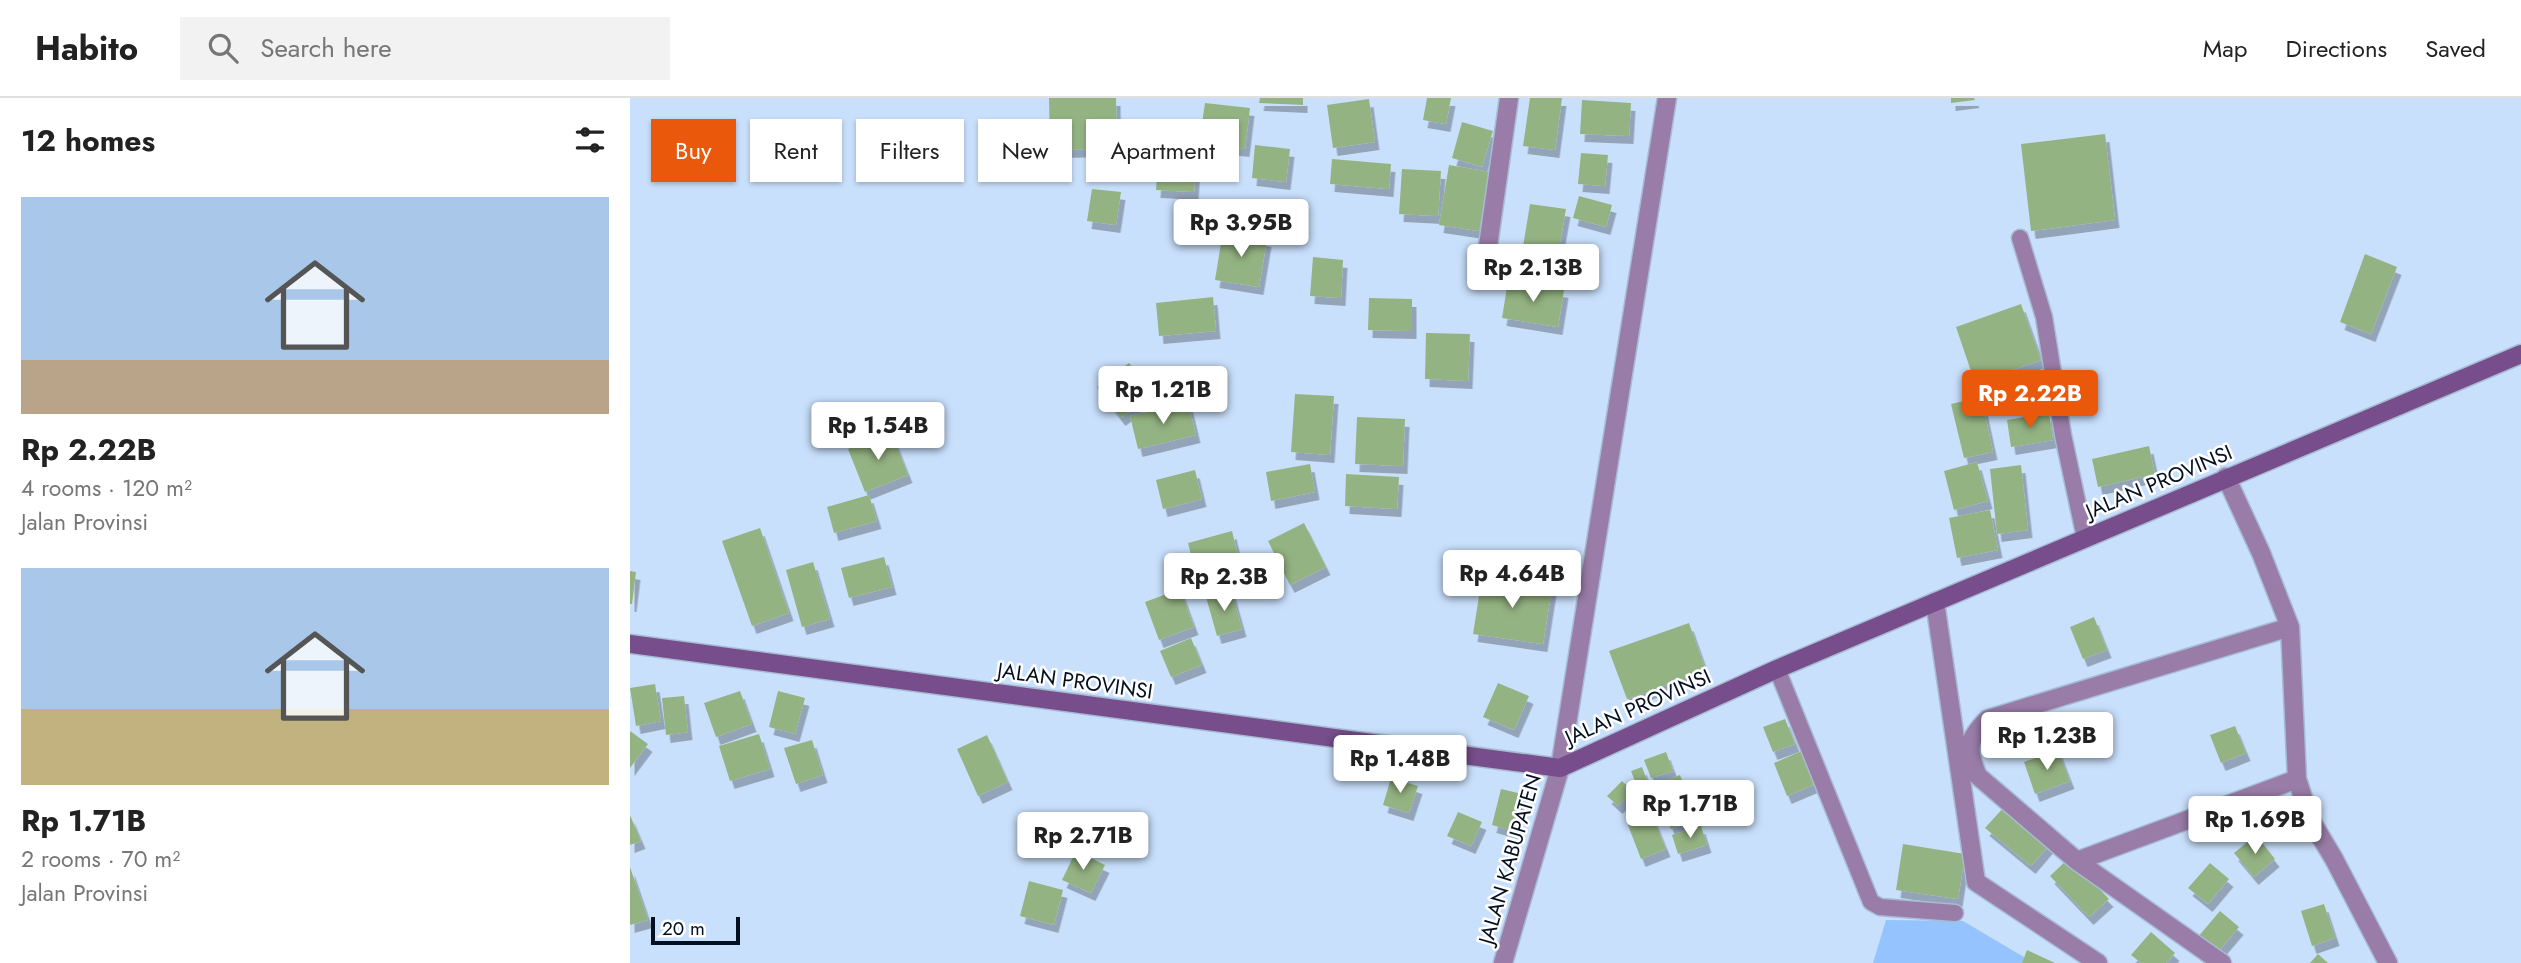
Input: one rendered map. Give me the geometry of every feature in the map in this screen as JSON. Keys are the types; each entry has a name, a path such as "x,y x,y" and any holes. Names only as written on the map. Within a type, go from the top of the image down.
{"main road":[{"name":"JALAN PROVINSI","path":"630,644 1560,768 1777,669 2521,354"}],"street":[{"path":"1488,253 1509,98"},
{"name":"JALAN KABUPATEN","path":"1503,963 1560,768 1667,98"},
{"path":"2226,477 2261,553 2290,627 2297,779 2310,819 2388,963"},
{"path":"1935,602 1976,882 2098,963"},
{"path":"2222,963 2077,861 1979,776 1971,761 1969,747 1974,733 1988,719 2290,627"},
{"path":"2077,861 2297,779"}],"lane":[{"path":"2020,238 2044,317 2063,435 2085,538"},
{"path":"1777,669 1871,902 1880,907 1955,913"}],"water":[{"path":"1886,920 1963,921 2034,963 1873,963"}],"building":[{"path":"1049,98 1116,98 1116,119 1086,119 1086,149 1072,150 1072,119 1049,119"},
{"path":"1260,98 1303,98 1303,105 1259,103"},
{"path":"1427,98 1451,98 1446,124 1423,120"},
{"path":"1530,98 1562,98 1555,150 1523,146"},
{"path":"1951,98 1974,98 1975,100 1951,103"},
{"path":"1369,99 1375,142 1333,148 1327,105"},
{"path":"1582,100 1631,103 1629,136 1580,134"},
{"path":"1205,103 1250,108 1245,149 1239,148 1239,119 1203,119"},
{"path":"1462,122 1493,131 1482,167 1452,158"},
{"path":"2105,134 2115,220 2031,231 2021,144"},
{"path":"1255,145 1290,149 1286,182 1252,178"},
{"path":"1581,153 1608,155 1605,186 1578,184"},
{"path":"1332,159 1391,164 1389,189 1330,184"},
{"path":"1449,165 1490,172 1479,231 1439,225"},
{"path":"1402,169 1441,171 1438,216 1399,214"},
{"path":"1157,182 1195,182 1194,192 1156,190"},
{"path":"1092,189 1121,192 1116,225 1087,221"},
{"path":"1579,196 1612,205 1606,227 1573,218"},
{"path":"1530,204 1566,209 1557,259 1522,253"},
{"path":"1223,231 1267,239 1259,287 1215,280"},
{"path":"2365,254 2397,267 2371,334 2340,322"},
{"path":"1313,257 1343,260 1341,298 1310,296"},
{"path":"1508,281 1564,290 1558,327 1502,318"},
{"path":"1213,297 1216,331 1159,336 1156,303"},
{"path":"1369,298 1412,299 1412,331 1368,330"},
{"path":"2021,304 2041,360 1975,383 1956,327"},
{"path":"1426,333 1470,334 1468,381 1425,379"},
{"path":"1129,363 1153,394 1121,418 1097,387"},
{"path":"1295,394 1334,396 1330,455 1291,452"},
{"path":"1981,397 1993,452 1964,458 1951,404"},
{"path":"1188,402 1196,435 1138,449 1130,416"},
{"path":"2049,413 2053,440 2011,447 2007,420"},
{"path":"1357,417 1405,419 1403,466 1355,464"},
{"path":"891,432 908,475 865,492 848,449"},
{"path":"2149,446 2155,474 2098,487 2092,459"},
{"path":"1977,462 1988,501 1954,510 1944,471"},
{"path":"1310,464 1315,492 1271,501 1266,472"},
{"path":"2021,465 2028,530 1997,534 1990,469"},
{"path":"1195,470 1202,499 1163,509 1156,480"},
{"path":"1346,474 1399,477 1397,509 1345,506"},
{"path":"869,495 877,521 834,533 827,507"},
{"path":"1990,510 1998,550 1957,558 1949,518"},
{"path":"1304,523 1326,567 1290,585 1268,541"},
{"path":"760,528 789,613 752,626 722,541"},
{"path":"1232,531 1241,568 1197,579 1188,543"},
{"path":"884,557 892,587 849,598 841,568"},
{"path":"813,562 830,619 802,627 786,570"},
{"path":"630,571 636,572 632,604 630,604"},
{"path":"1482,577 1552,587 1543,644 1473,634"},
{"path":"1180,589 1194,627 1159,640 1145,602"},
{"path":"1231,590 1242,629 1217,636 1206,597"},
{"path":"2094,617 2107,650 2083,659 2070,627"},
{"path":"1689,623 1706,671 1627,699 1609,651"},
{"path":"1191,638 1202,665 1171,677 1160,651"},
{"path":"1498,683 1529,696 1514,730 1483,717"},
{"path":"655,684 661,721 636,726 630,688"},
{"path":"740,691 752,724 716,737 704,703"},
{"path":"778,691 805,698 795,734 769,727"},
{"path":"684,696 688,732 666,735 662,698"},
{"path":"1785,719 1795,744 1773,752 1763,727"},
{"path":"2235,726 2246,753 2221,763 2210,735"},
{"path":"630,731 648,744 630,768"},
{"path":"759,734 770,769 730,781 719,746"},
{"path":"987,735 1008,782 978,796 957,749"},
{"path":"812,740 823,775 796,784 784,748"},
{"path":"1804,750 1818,783 1787,796 1774,763"},
{"path":"2058,750 2070,781 2035,794 2024,762"},
{"path":"1666,752 1673,771 1651,778 1644,760"},
{"path":"1642,767 1647,780 1636,784 1631,771"},
{"path":"1680,775 1697,819 1671,829 1654,785"},
{"path":"1391,778 1418,786 1409,813 1383,805"},
{"path":"1622,781 1633,791 1618,806 1607,796"},
{"path":"1649,786 1656,806 1646,809 1639,790"},
{"path":"1501,789 1522,794 1513,831 1492,825"},
{"path":"2004,807 2049,845 2031,866 1985,828"},
{"path":"1458,812 1482,822 1471,846 1447,836"},
{"path":"630,815 641,841 630,845"},
{"path":"1652,815 1666,849 1641,859 1628,825"},
{"path":"1701,826 1707,845 1678,854 1672,835"},
{"path":"2256,835 2275,859 2254,877 2234,853"},
{"path":"1903,844 1965,854 1958,899 1896,890"},
{"path":"1076,851 1105,865 1091,893 1062,880"},
{"path":"2069,858 2109,899 2089,917 2050,876"},
{"path":"2210,863 2229,879 2208,904 2188,888"},
{"path":"630,867 648,920 630,925"},
{"path":"1029,881 1063,890 1054,925 1020,916"},
{"path":"2324,904 2335,938 2312,946 2301,911"},
{"path":"2220,911 2239,927 2216,954 2197,938"},
{"path":"2151,932 2175,953 2166,963 2141,963 2131,955"},
{"path":"2027,950 2055,963 2022,963"},
{"path":"2318,954 2328,963 2310,963"}]}
